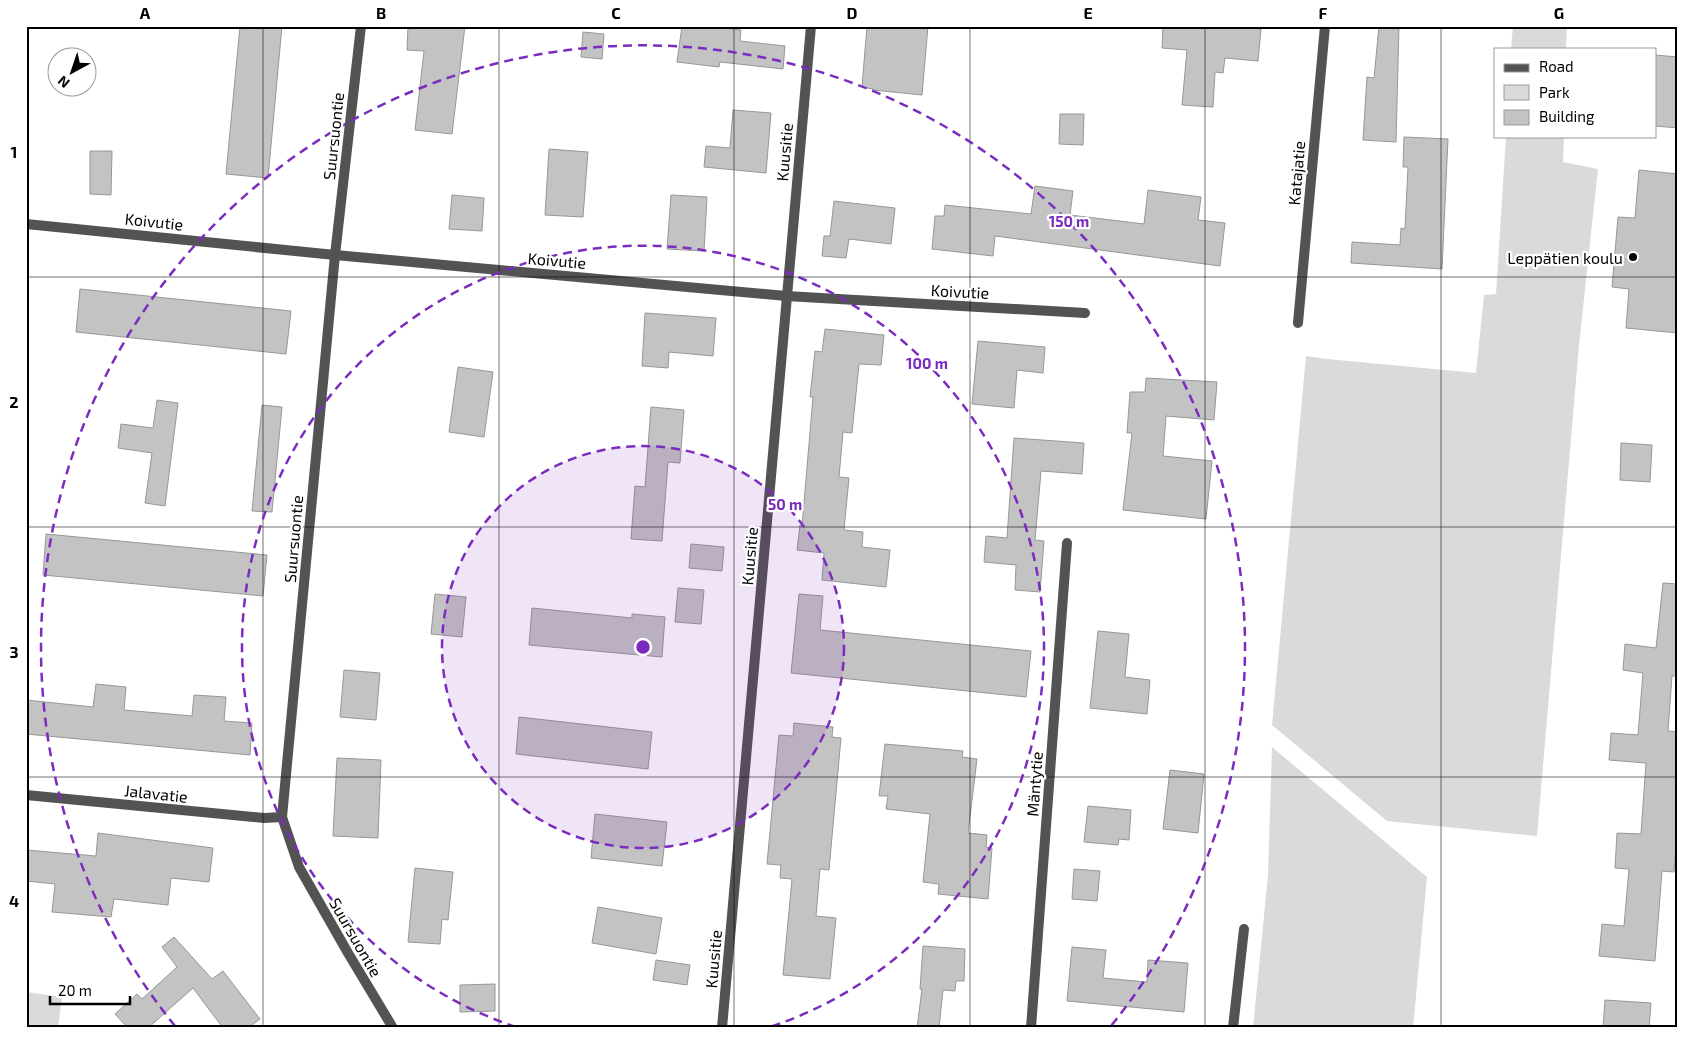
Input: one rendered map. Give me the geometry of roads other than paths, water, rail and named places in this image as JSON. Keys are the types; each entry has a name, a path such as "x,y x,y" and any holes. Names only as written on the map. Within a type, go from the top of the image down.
{"street":[{"name":"Suursuontie","path":"361,26 335,255 282,817 299,867 348,953 394,1028"},
{"name":"Kuusitie","path":"722,1028 811,26"},
{"name":"Katajatie","path":"1298,323 1325,26"},
{"name":"Koivutie","path":"26,224 335,255 786,296 1085,314"},
{"name":"Mäntytie","path":"1031,1028 1067,543"},
{"name":"Jalavatie","path":"26,795 264,818 282,817"},
{"path":"1233,1028 1244,929"}],"place":[{"name":"Leppätien koulu","path":"1633,257"}]}
